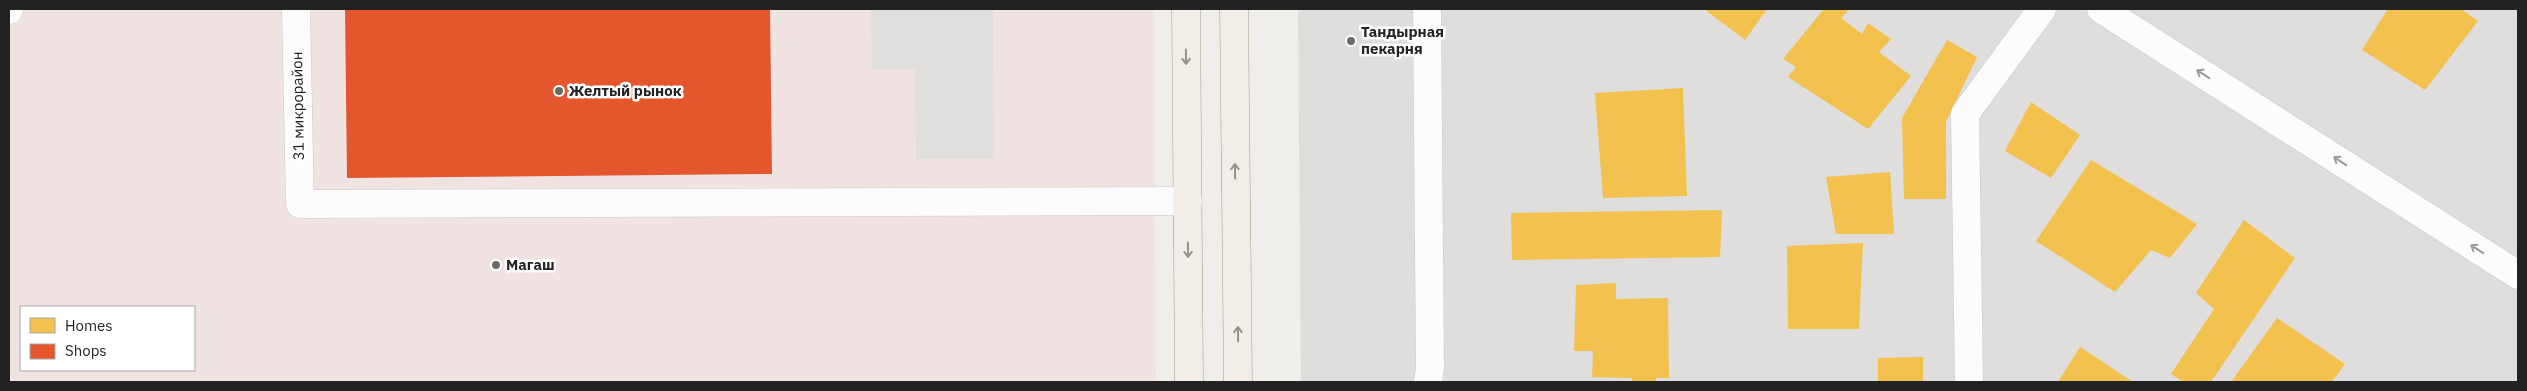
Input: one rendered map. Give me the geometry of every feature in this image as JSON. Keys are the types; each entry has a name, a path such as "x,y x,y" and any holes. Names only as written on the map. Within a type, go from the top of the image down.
{"main road":[{"path":"1186,9 1189,382"},
{"path":"1234,9 1238,382"}],"street":[{"name":"31 микрорайон","path":"296,9 300,204 1188,201"},
{"path":"1426,9 1430,368 1428,382"},
{"path":"1969,382 1965,114 2042,9"},
{"path":"2101,9 2518,275"}],"shaded area":[{"path":"9,9 1154,9 1156,382 9,382"},
{"path":"871,9 993,9 994,159 916,159 915,69 872,69"},
{"path":"1298,9 2518,9 2518,382 1301,382"}],"building: Homes":[{"path":"1704,9 1767,9 1745,40"},
{"path":"1824,9 1846,9 1848,11 1841,18 1862,34 1868,23 1891,39 1879,52 1911,76 1868,129 1788,77 1796,67 1783,59"},
{"path":"2388,9 2461,9 2478,21 2425,90 2362,50"},
{"path":"1947,40 1977,57 1946,122 1946,199 1904,199 1902,118"},
{"path":"1683,88 1687,196 1603,198 1595,93"},
{"path":"2031,102 2080,135 2051,178 2005,151"},
{"path":"2091,160 2197,224 2170,258 2151,250 2115,292 2036,241"},
{"path":"1890,172 1894,234 1836,234 1826,177"},
{"path":"1722,210 1720,257 1512,260 1511,213"},
{"path":"2244,220 2295,258 2211,382 2183,382 2171,374 2214,309 2196,293"},
{"path":"1863,243 1859,329 1788,329 1787,246"},
{"path":"1616,283 1616,299 1668,298 1669,378 1656,378 1655,382 1632,382 1632,378 1592,377 1593,351 1574,351 1576,285"},
{"path":"2277,318 2345,364 2332,382 2231,382"},
{"path":"2080,347 2133,382 2058,382"},
{"path":"1923,357 1923,382 1878,382 1878,358"}],"building: Shops":[{"name":"Желтый рынок","path":"345,9 770,9 772,174 347,178"}],"place":[{"name":"Тандырная пекарня","path":"1351,41"},
{"name":"Желтый рынок","path":"559,91"},
{"name":"Магаш","path":"496,265"}]}
